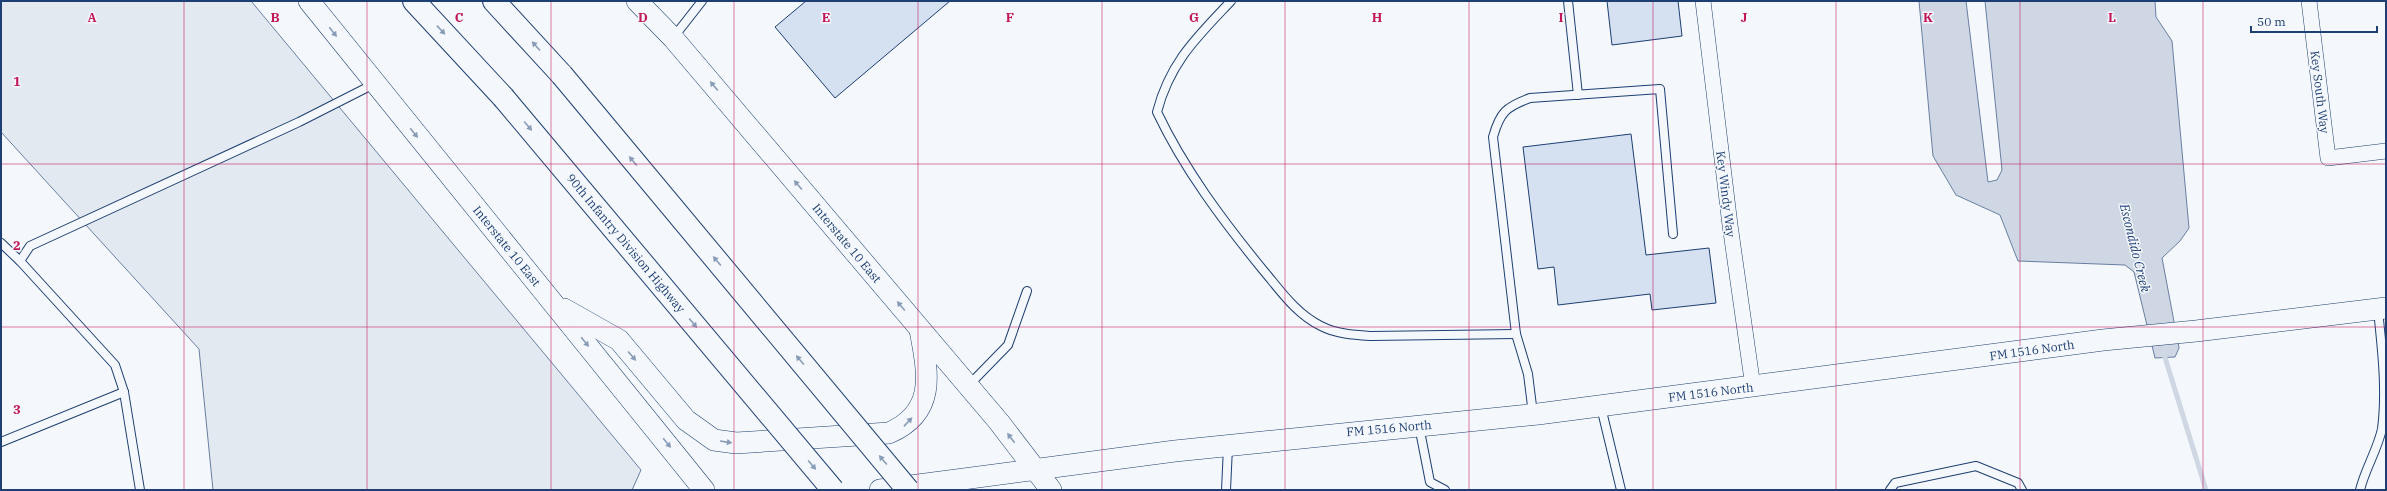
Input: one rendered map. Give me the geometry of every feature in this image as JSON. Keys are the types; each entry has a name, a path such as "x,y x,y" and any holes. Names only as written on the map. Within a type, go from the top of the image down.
{"highway":[{"name":"90th Infantry Division Highway","path":"414,1 503,97 833,490"},
{"path":"494,1 562,75 908,490"}],"main road":[{"name":"Interstate 10 East","path":"309,1 374,84 704,490"},
{"name":"Interstate 10 East","path":"637,1 673,38 920,328 968,385 1051,490"},
{"path":"554,304 619,340 686,420 714,440 736,443 889,433 905,426 919,410 927,390 928,370 920,328"},
{"name":"FM 1516 North","path":"880,490 1034,469 1228,446 1419,425 1533,415 2103,340 2196,332 2382,308"}],"street":[{"name":"Key Windy Way","path":"1703,1 1729,217 1753,387"},
{"name":"Key South Way","path":"2309,1 2328,158 2386,151"}],"lane":[{"path":"673,38 702,1"},
{"path":"1231,1 1184,51 1163,88 1157,112 1172,145 1232,232 1294,308 1321,327 1348,334 1371,336 1516,334"},
{"path":"1568,1 1578,95"},
{"path":"20,261 30,246 299,122 374,84"},
{"path":"1533,415 1528,374 1516,334 1493,137 1496,126 1503,112 1530,98 1660,89 1673,234"},
{"path":"1,243 20,261 115,365 124,392 140,490"},
{"path":"968,385 1008,345 1027,291"},
{"path":"2360,490 2363,476 2378,442 2386,402 2382,308"},
{"path":"1,442 124,392"},
{"path":"1600,406 1621,490"},
{"path":"1419,425 1430,482 1445,490"},
{"path":"1226,490 1228,446"},
{"path":"1890,490 1895,483 1976,466 2018,483 2022,490"}],"shaded area":[{"path":"1,1 251,1 641,470 632,490 213,490 199,349 1,132"}],"water":[{"path":"1919,1 1966,1 1988,182 1997,180 2002,170 1985,1 2155,1 2156,17 2172,41 2189,228 2180,241 2162,258 2179,348 2175,357 2155,358 2134,272 2125,265 2018,261 2000,215 1956,195 1933,156"}],"building":[{"path":"806,1 950,1 835,98 775,27"},
{"path":"1607,1 1678,1 1682,36 1612,45"},
{"path":"1631,134 1646,255 1709,248 1716,303 1652,310 1650,294 1558,305 1554,267 1538,269 1523,147"}],"waterway":[{"name":"Escondido Creek","path":"2163,351 2206,490"}]}
